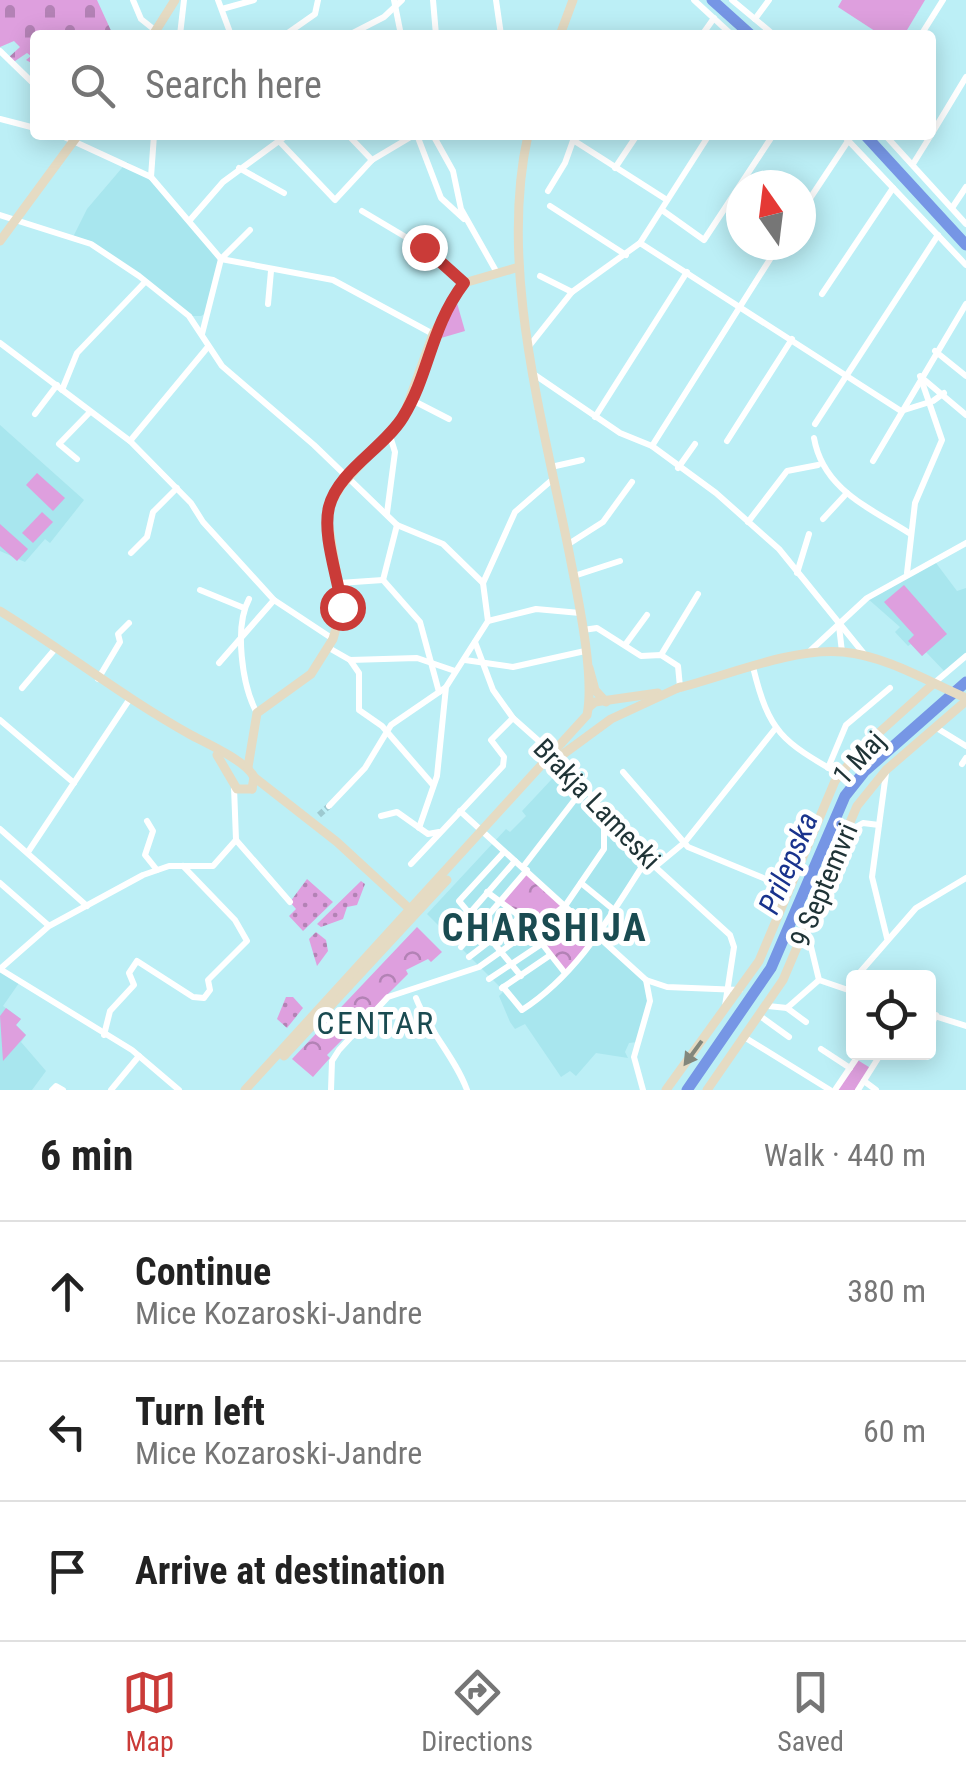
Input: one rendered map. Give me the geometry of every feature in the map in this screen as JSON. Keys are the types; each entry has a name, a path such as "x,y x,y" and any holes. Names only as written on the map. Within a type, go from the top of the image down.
{"street":[{"path":"133,0 141,19 152,30"},
{"path":"157,30 175,0"},
{"path":"181,30 184,0"},
{"path":"218,0 229,30"},
{"path":"222,9 254,0"},
{"path":"292,30 316,14 318,0"},
{"path":"432,0 435,30"},
{"path":"496,0 500,30"},
{"path":"562,30 573,0"},
{"path":"694,0 727,30"},
{"path":"732,0 768,30"},
{"path":"755,19 770,0"},
{"path":"924,30 943,0"},
{"path":"356,30 398,2 401,30"},
{"path":"168,13 183,13"},
{"path":"706,30 714,18"},
{"path":"0,50 30,80"},
{"path":"936,127 966,77"},
{"path":"0,119 30,127"},
{"path":"0,241 75,140"},
{"path":"80,140 151,177 221,260 270,271 312,273 333,280 433,334"},
{"path":"151,177 154,140"},
{"path":"353,140 372,160"},
{"path":"190,220 239,168 279,141 335,200 372,160 406,140"},
{"path":"417,140 441,198 468,221"},
{"path":"436,140 453,171 468,221 496,271"},
{"path":"527,140 517,202 519,267 552,473 580,614 590,723 602,726"},
{"path":"548,191 573,140"},
{"path":"577,140 667,200"},
{"path":"615,168 634,140"},
{"path":"530,346 572,292 640,242 706,140"},
{"path":"662,210 704,240 770,140"},
{"path":"816,188 846,140"},
{"path":"851,140 966,266"},
{"path":"890,140 966,224"},
{"path":"913,164 928,140"},
{"path":"239,168 284,194"},
{"path":"822,294 893,188"},
{"path":"952,208 966,188"},
{"path":"550,206 626,255"},
{"path":"362,211 441,258 464,283"},
{"path":"0,215 106,251 189,316 207,348 397,526 443,544 484,583"},
{"path":"202,336 221,260 250,230"},
{"path":"815,424 938,235"},
{"path":"640,242 901,411"},
{"path":"652,446 769,260"},
{"path":"258,712 299,685 331,643 342,607 328,522 330,505 348,477 390,436 412,400 433,334 464,283 519,267"},
{"path":"268,304 270,271"},
{"path":"594,417 687,272"},
{"path":"540,276 572,292"},
{"path":"35,414 60,388 77,353 144,282"},
{"path":"873,461 966,304"},
{"path":"189,316 206,313"},
{"path":"727,441 792,340"},
{"path":"0,344 130,442 177,488 274,600 350,660 361,686 356,704 434,786"},
{"path":"130,442 207,348"},
{"path":"935,351 966,376"},
{"path":"536,375 594,417 652,446 716,493 779,549 867,657"},
{"path":"920,376 966,415"},
{"path":"908,573 915,503 942,440 920,376"},
{"path":"901,411 944,393"},
{"path":"412,400 449,419"},
{"path":"76,459 59,444 90,412"},
{"path":"387,514 394,452 390,436"},
{"path":"814,438 818,465 848,493 910,533"},
{"path":"678,468 695,444"},
{"path":"329,806 364,768 398,718 442,690 465,660 488,621 484,583 515,512 552,473 582,460"},
{"path":"748,522 787,471 818,465"},
{"path":"567,545 603,522 632,482"},
{"path":"131,553 147,537 153,512 177,488"},
{"path":"823,520 848,493"},
{"path":"383,580 397,526"},
{"path":"797,573 809,534"},
{"path":"802,657 867,598 966,543"},
{"path":"573,576 620,560"},
{"path":"339,583 383,580"},
{"path":"383,580 420,622 428,660 442,690 434,786 419,816 419,828"},
{"path":"200,590 244,608"},
{"path":"661,655 698,594"},
{"path":"248,767 258,712 250,698 242,637 244,608 249,599"},
{"path":"219,663 274,600"},
{"path":"488,621 536,610 580,614"},
{"path":"0,611 129,700 248,767 254,777 316,819 413,912"},
{"path":"625,645 647,616"},
{"path":"98,679 120,642 118,634 129,622"},
{"path":"839,625 842,652"},
{"path":"582,630 597,628 641,656 661,655 678,666 680,687"},
{"name":"Brakja Lameski","path":"475,642 493,690 513,718 576,774 604,818 730,934 734,947 724,1011"},
{"path":"22,688 55,649"},
{"path":"465,660 486,666 534,664 584,650"},
{"path":"584,650 596,690 611,707 611,720"},
{"path":"249,1090 556,758 588,711 604,702 754,667 842,652 867,657 966,699"},
{"path":"350,660 376,656 428,660 455,672"},
{"name":"1 Maj","path":"666,1090 741,990 790,889 823,800 839,774 966,656"},
{"path":"754,667 760,703 776,729 803,754 839,774"},
{"path":"556,758 611,720 680,687"},
{"name":"1 Maj","path":"828,768 846,726 890,688"},
{"name":"9 Septemvri","path":"708,1090 768,1006 858,806 886,770 966,699"},
{"path":"28,852 129,700"},
{"path":"412,864 502,766 504,757 490,740 513,718"},
{"path":"0,720 74,783"},
{"path":"935,728 966,746"},
{"path":"656,866 685,842 776,729"},
{"path":"198,739 228,770 234,785 236,840 290,902"},
{"path":"228,770 252,745"},
{"path":"886,770 872,877 887,938"},
{"path":"623,772 685,842 720,864 790,889"},
{"path":"236,812 254,777"},
{"path":"234,785 280,796"},
{"path":"461,947 501,901 583,789"},
{"path":"460,811 646,980 725,992 741,990"},
{"path":"381,816 397,812 428,834 439,832"},
{"path":"328,1090 332,1060 388,997 478,968 565,906 604,849 604,818"},
{"path":"148,821 152,830 146,855 157,870"},
{"path":"844,835 863,823 879,825"},
{"path":"0,829 87,906"},
{"path":"199,885 236,840"},
{"path":"504,852 459,901 520,976"},
{"path":"549,956 502,988 522,1010 554,991 565,972 598,936 646,859"},
{"path":"450,936 515,860"},
{"path":"104,1034 110,1010 134,985 128,972 137,961 193,997 204,998 210,990 208,980 246,941 235,920 183,866"},
{"path":"179,1090 139,1056 0,969 48,926 157,870 212,866"},
{"path":"861,970 926,900 966,878"},
{"path":"581,883 614,910"},
{"path":"0,884 48,926"},
{"path":"488,892 533,930 540,946 565,972"},
{"path":"470,957 521,918"},
{"path":"806,926 819,980"},
{"path":"490,978 540,946"},
{"path":"643,1090 634,1057 650,1001 646,980"},
{"path":"819,980 846,989"},
{"path":"786,1008 819,980"},
{"path":"416,998 426,1026 458,1069 466,1090"},
{"path":"768,1006 786,1008 806,1022"},
{"path":"936,1015 966,1025"},
{"path":"760,1016 789,1036"},
{"path":"743,1036 833,1090 855,1060"},
{"path":"821,1049 850,1068"},
{"path":"112,1090 139,1056"},
{"path":"858,1090 877,1060"},
{"path":"864,1081 876,1090"},
{"path":"52,1090 56,1086 63,1090"}],"shaded area":[{"path":"127,162 151,177 221,259 206,313 201,316 189,316 106,251 72,239 87,209"},
{"path":"0,425 84,500 50,543 45,539 25,562 0,551"},
{"path":"933,559 957,591 966,588 966,656 946,673 926,652 922,656 911,644 908,646 895,632 900,627 867,598"},
{"path":"565,765 576,774 604,818 647,859 598,936 646,980 650,1001 637,1042 629,1043 625,1052 628,1058 596,1053 576,1076 570,1071 561,1077 525,1024 515,1029 510,1022 499,996 504,991 427,914 506,829 510,832 526,816 522,811"},
{"path":"0,969 19,983 3,1006 21,1019 16,1025 26,1035 21,1042 46,1071 32,1090 0,1090"}],"green space":[{"path":"0,0 97,0 111,30 30,30 30,55 27,53 12,63 8,58 20,47 14,41 0,47"},
{"path":"842,0 925,0 907,30 873,30 838,7"},
{"path":"455,296 465,331 441,338 433,334"},
{"path":"37,473 65,498 53,511 26,485"},
{"path":"42,512 53,522 33,543 22,533"},
{"path":"0,524 28,549 17,561 0,546"},
{"path":"904,585 947,634 922,656 908,641 914,635 884,602"},
{"path":"527,870 597,937 565,973 533,930 501,901"},
{"path":"307,879 333,902 303,931 289,916 296,909 290,902"},
{"path":"361,881 365,884 357,905 347,907 343,919 321,927 317,924"},
{"path":"417,927 442,952 431,962 428,959 406,970 408,974 327,1055 330,1058 313,1077 292,1059"},
{"path":"316,932 326,940 328,951 317,966 309,939"},
{"path":"286,997 293,997 303,1008 287,1028 277,1019"},
{"path":"6,1008 21,1019 16,1025 26,1035 3,1061 0,1016"},
{"path":"855,1060 872,1069 858,1090 835,1090"}],"waterway":[{"path":"712,0 745,30"},
{"path":"870,140 966,245"},
{"name":"Prilepska","path":"687,1090 771,968 845,796 864,772 966,682"}],"tunnel":[{"path":"319,815 329,806"}],"district":[{"name":"CHARSHIJA","path":"545,928"},
{"name":"CENTAR","path":"376,1023"}],"route":[{"path":"342,607 328,522 330,505 340,486 390,436 403,417 433,334 464,283 441,258 424,247"}]}
